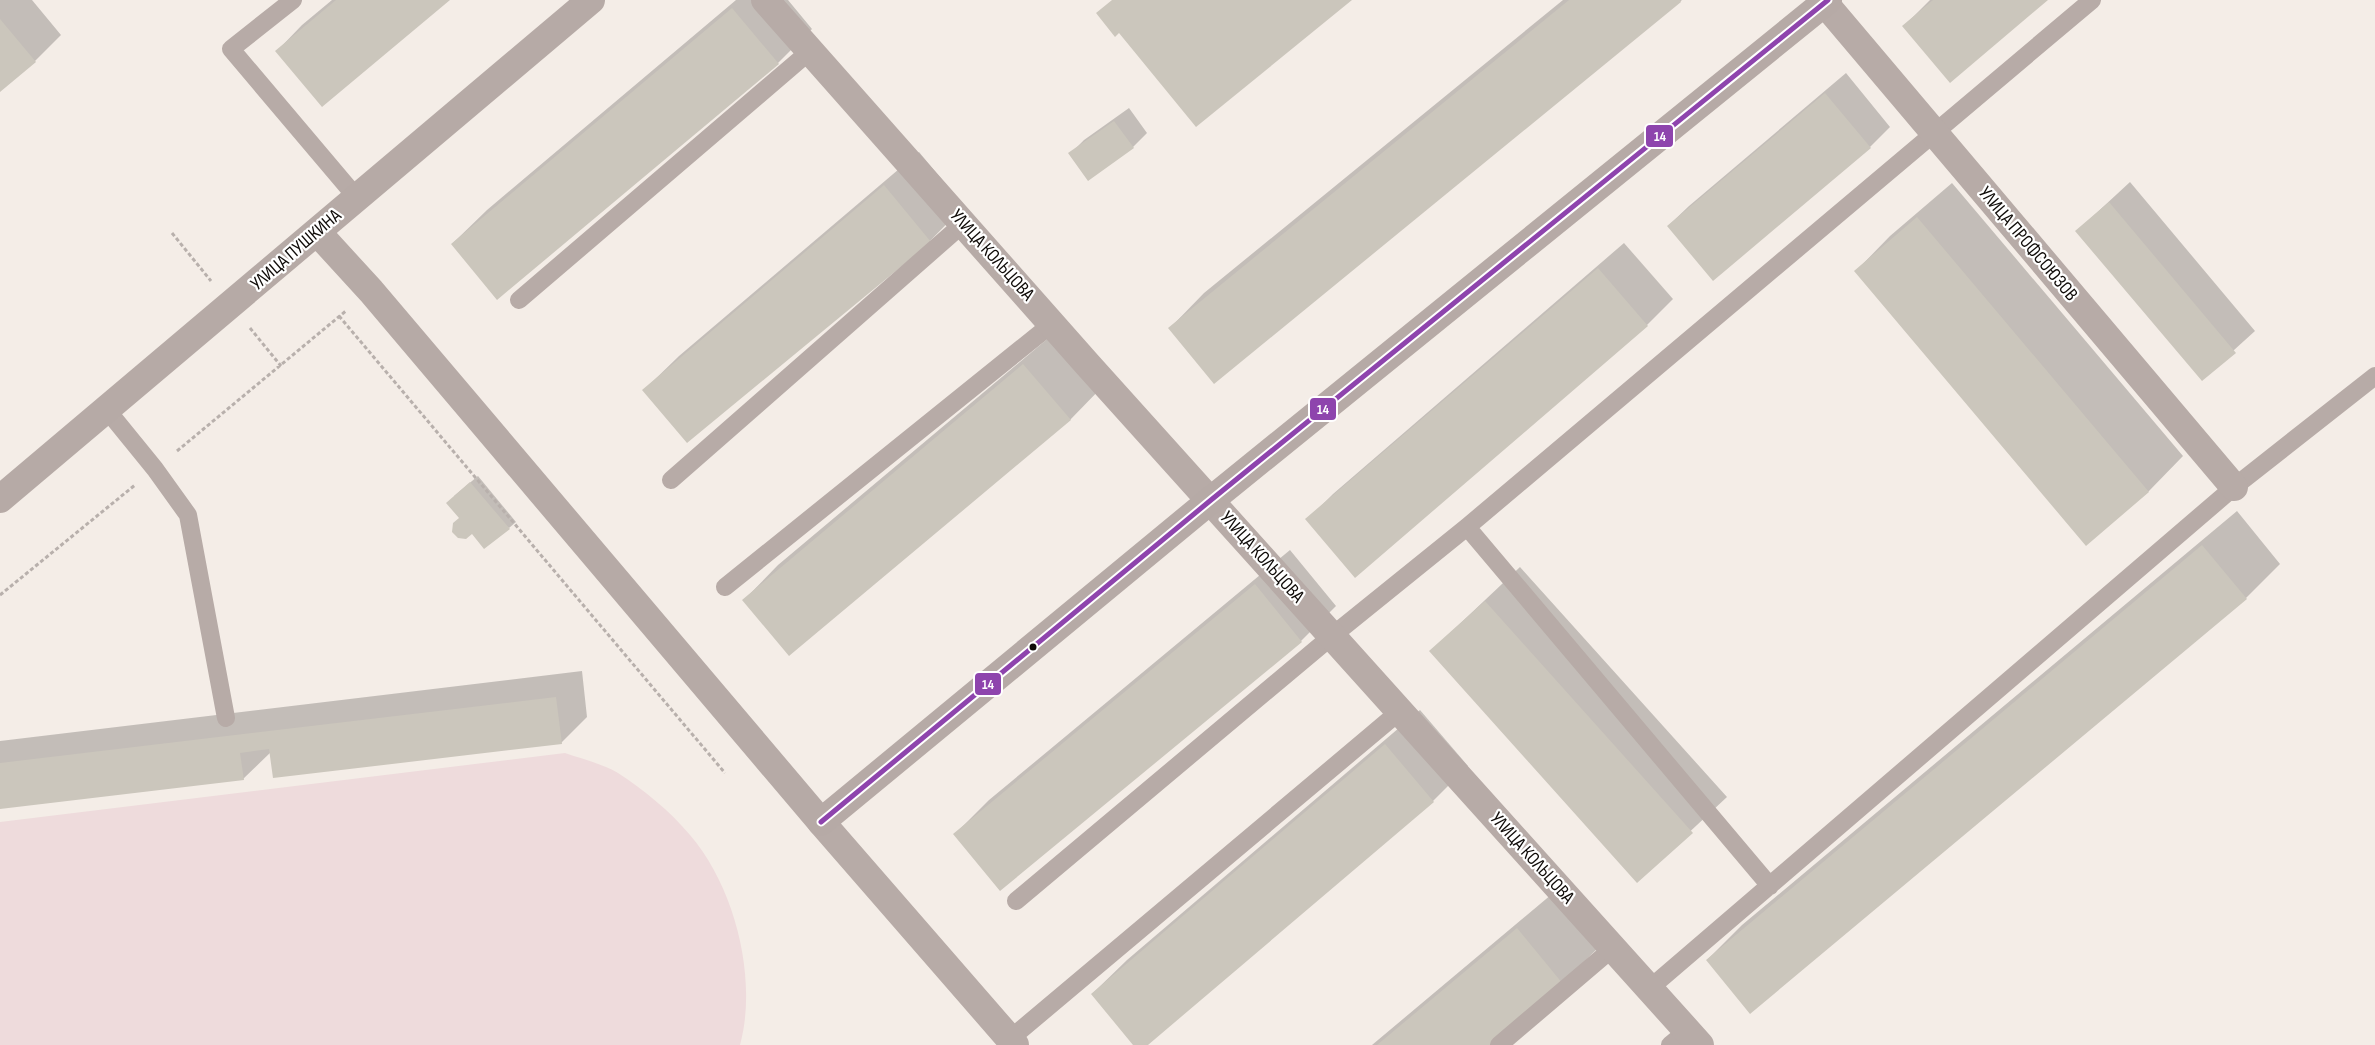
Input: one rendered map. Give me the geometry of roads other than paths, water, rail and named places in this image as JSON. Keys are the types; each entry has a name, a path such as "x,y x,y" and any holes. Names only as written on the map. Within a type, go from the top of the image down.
{"main road":[{"name":"УЛИЦА ПУШКИНА","path":"0,499 590,0"},
{"path":"317,232 371,291 821,822 1211,500 1825,1"}],"street":[{"name":"УЛИЦА КОЛЬЦОВА","path":"765,0 1613,948 1649,989 1686,1040"},
{"name":"УЛИЦА ПРОФСОЮЗОВ","path":"1825,1 1934,133 2234,487"},
{"path":"821,822 1012,1042"}],"lane":[{"path":"294,0 231,49 357,198"},
{"path":"1016,901 1332,636 1467,527 2092,0"},
{"path":"519,300 810,51"},
{"path":"671,480 964,223"},
{"path":"725,588 1054,323"},
{"path":"1649,989 2234,487 2375,376"},
{"path":"107,410 155,469 188,515 226,718"},
{"path":"1467,527 1770,886"},
{"path":"1012,1042 1400,711"},
{"path":"1499,1045 1613,948"}]}
